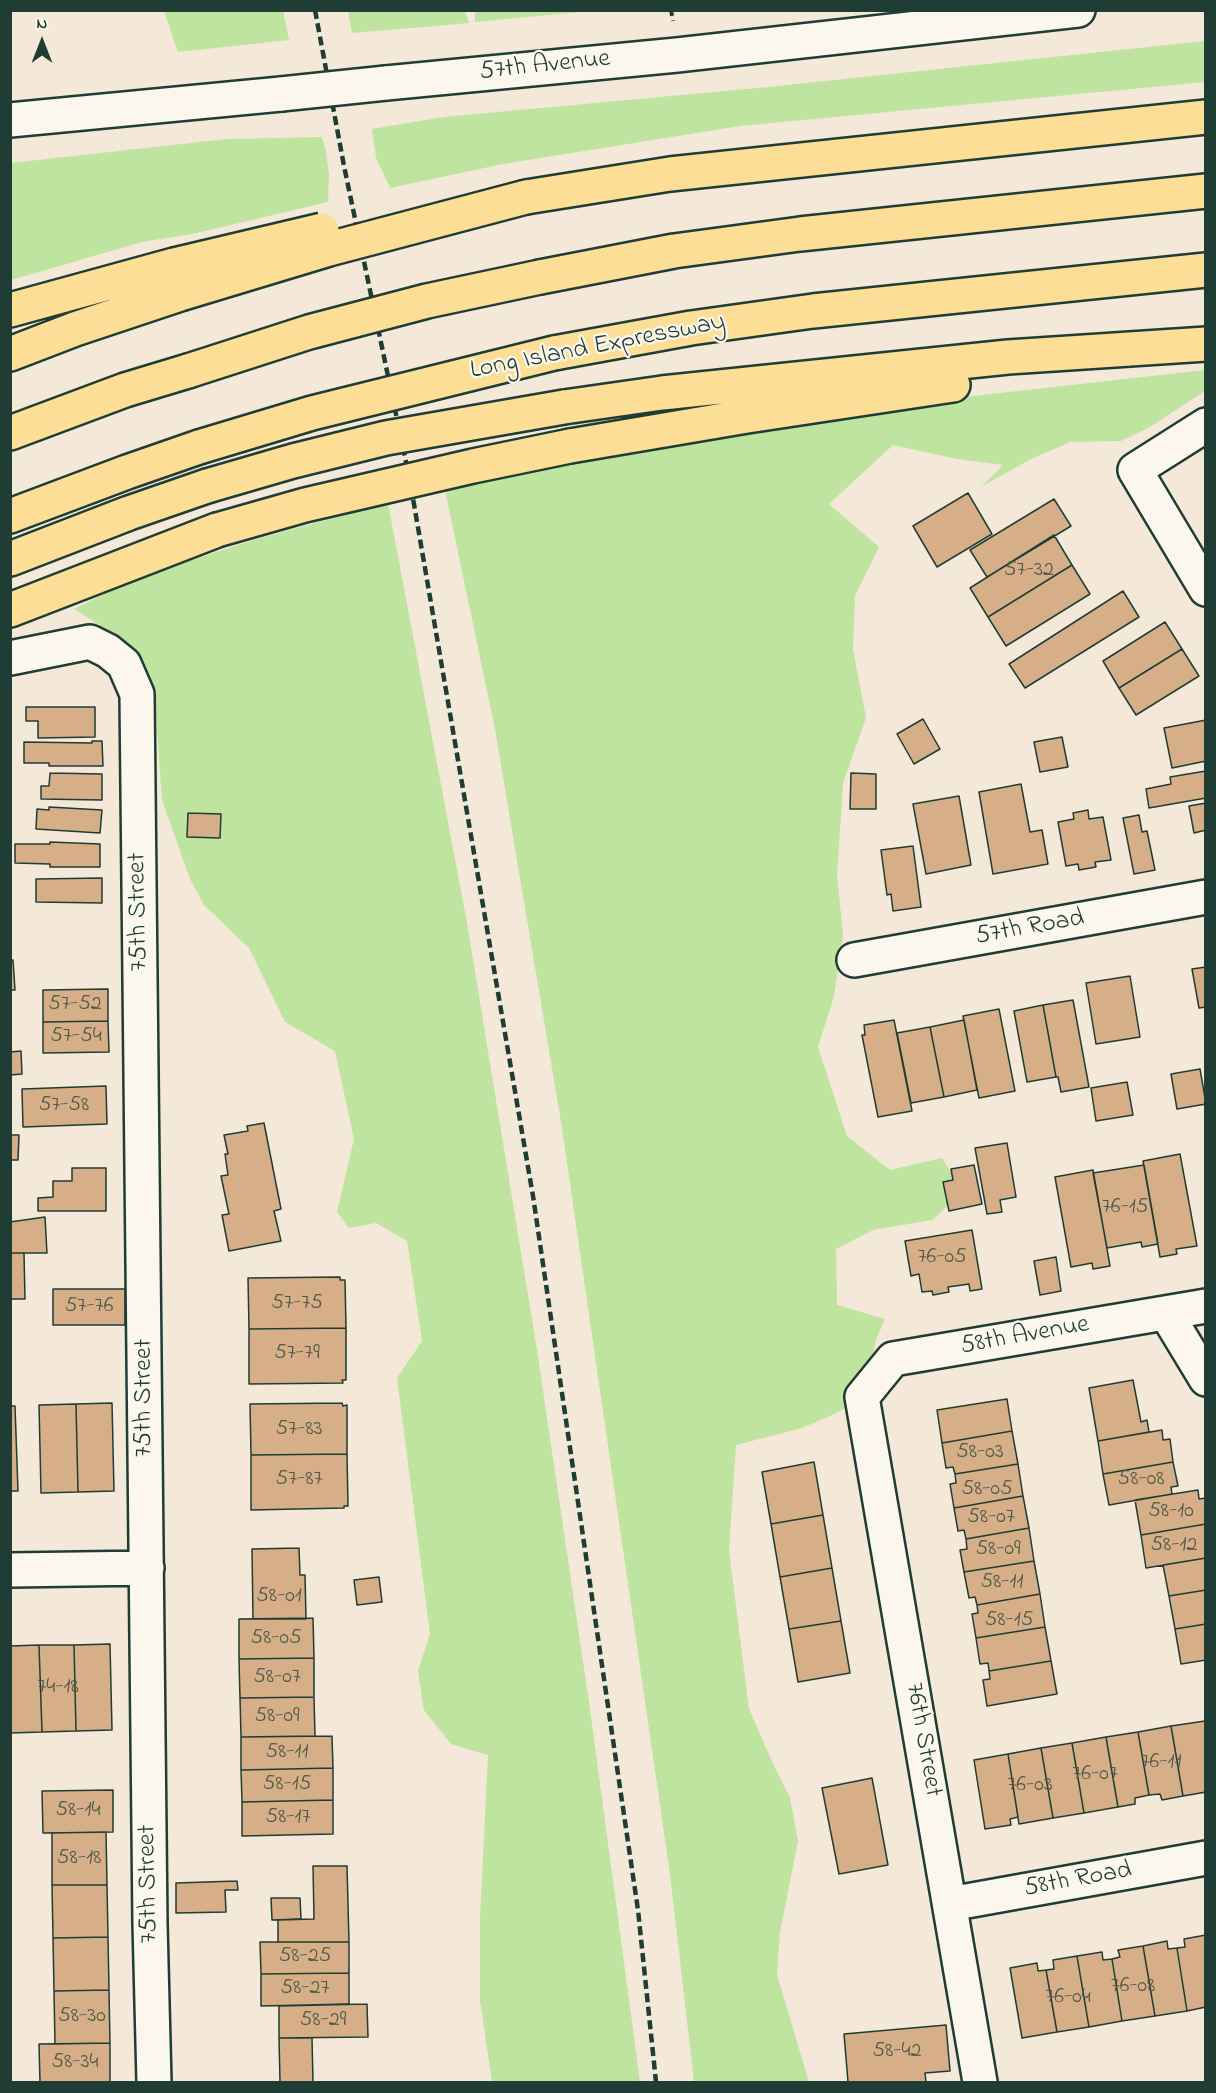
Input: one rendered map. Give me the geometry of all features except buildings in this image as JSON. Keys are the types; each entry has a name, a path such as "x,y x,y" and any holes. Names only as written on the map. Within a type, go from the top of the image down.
{"highway":[{"path":"10,310 329,249 526,197 670,174 1206,117"},
{"path":"10,433 125,390 309,332 427,301 540,277 674,251 800,234 1206,191"},
{"name":"Long Island Expressway","path":"10,516 199,447 312,413 554,352 813,310 1206,270"},
{"path":"10,354 75,329 177,279"},
{"path":"10,559 118,517 207,486 293,461 386,438 564,406 662,393 1008,357 1206,345"},
{"path":"10,610 217,530 305,505 473,466 570,446 770,412 1206,345"}],"street":[{"name":"57th Avenue","path":"10,120 677,55 1078,10"},
{"path":"1206,425 1135,470 1206,588"},
{"name":"75th Street","path":"10,658 90,642 108,651 124,664 137,694 153,2082"},
{"name":"57th Road","path":"854,960 1206,897"},
{"name":"58th Avenue","path":"862,1397 893,1359 1206,1306"},
{"path":"1166,1313 1206,1379"},
{"name":"76th Street","path":"862,1397 980,2082"},
{"path":"10,1570 147,1568"},
{"name":"58th Road","path":"950,1904 1206,1858"}],"green space":[{"path":"475,10 592,10 592,11 475,22"},
{"path":"164,11 283,11 289,40 178,52"},
{"path":"348,11 465,11 469,23 352,33"},
{"path":"1205,41 1205,82 740,126 503,164 390,188 376,158 372,129 444,117 768,87"},
{"path":"322,137 329,175 328,202 197,233 142,242 11,280 11,163 227,139"},
{"path":"1205,370 1205,391 1150,427 1121,441 1070,442 1031,459 981,487 1003,465 957,459 893,445 829,504 879,547 855,596 853,649 866,718 843,783 837,876 843,935 834,996 818,1047 847,1136 890,1170 942,1158 962,1191 933,1220 873,1230 836,1249 837,1305 885,1319 875,1342 872,1383 849,1406 830,1416 802,1428 736,1445 729,1551 749,1709 790,1798 798,1841 780,1932 777,1975 809,2082 694,2082 670,1874 562,1128 495,729 445,490 831,412"},
{"path":"388,503 467,923 537,1350 590,1709 640,2082 492,2082 480,2000 480,1920 488,1755 451,1744 424,1710 418,1671 430,1634 397,1378 422,1341 407,1241 376,1223 349,1228 337,1212 354,1139 335,1051 285,1022 249,948 204,905 190,879 162,800 155,703 145,676 112,633 74,609 132,580 250,541"}],"railway":[{"path":"315,10 344,166 410,481 533,1196 638,1910 656,2082"}]}
